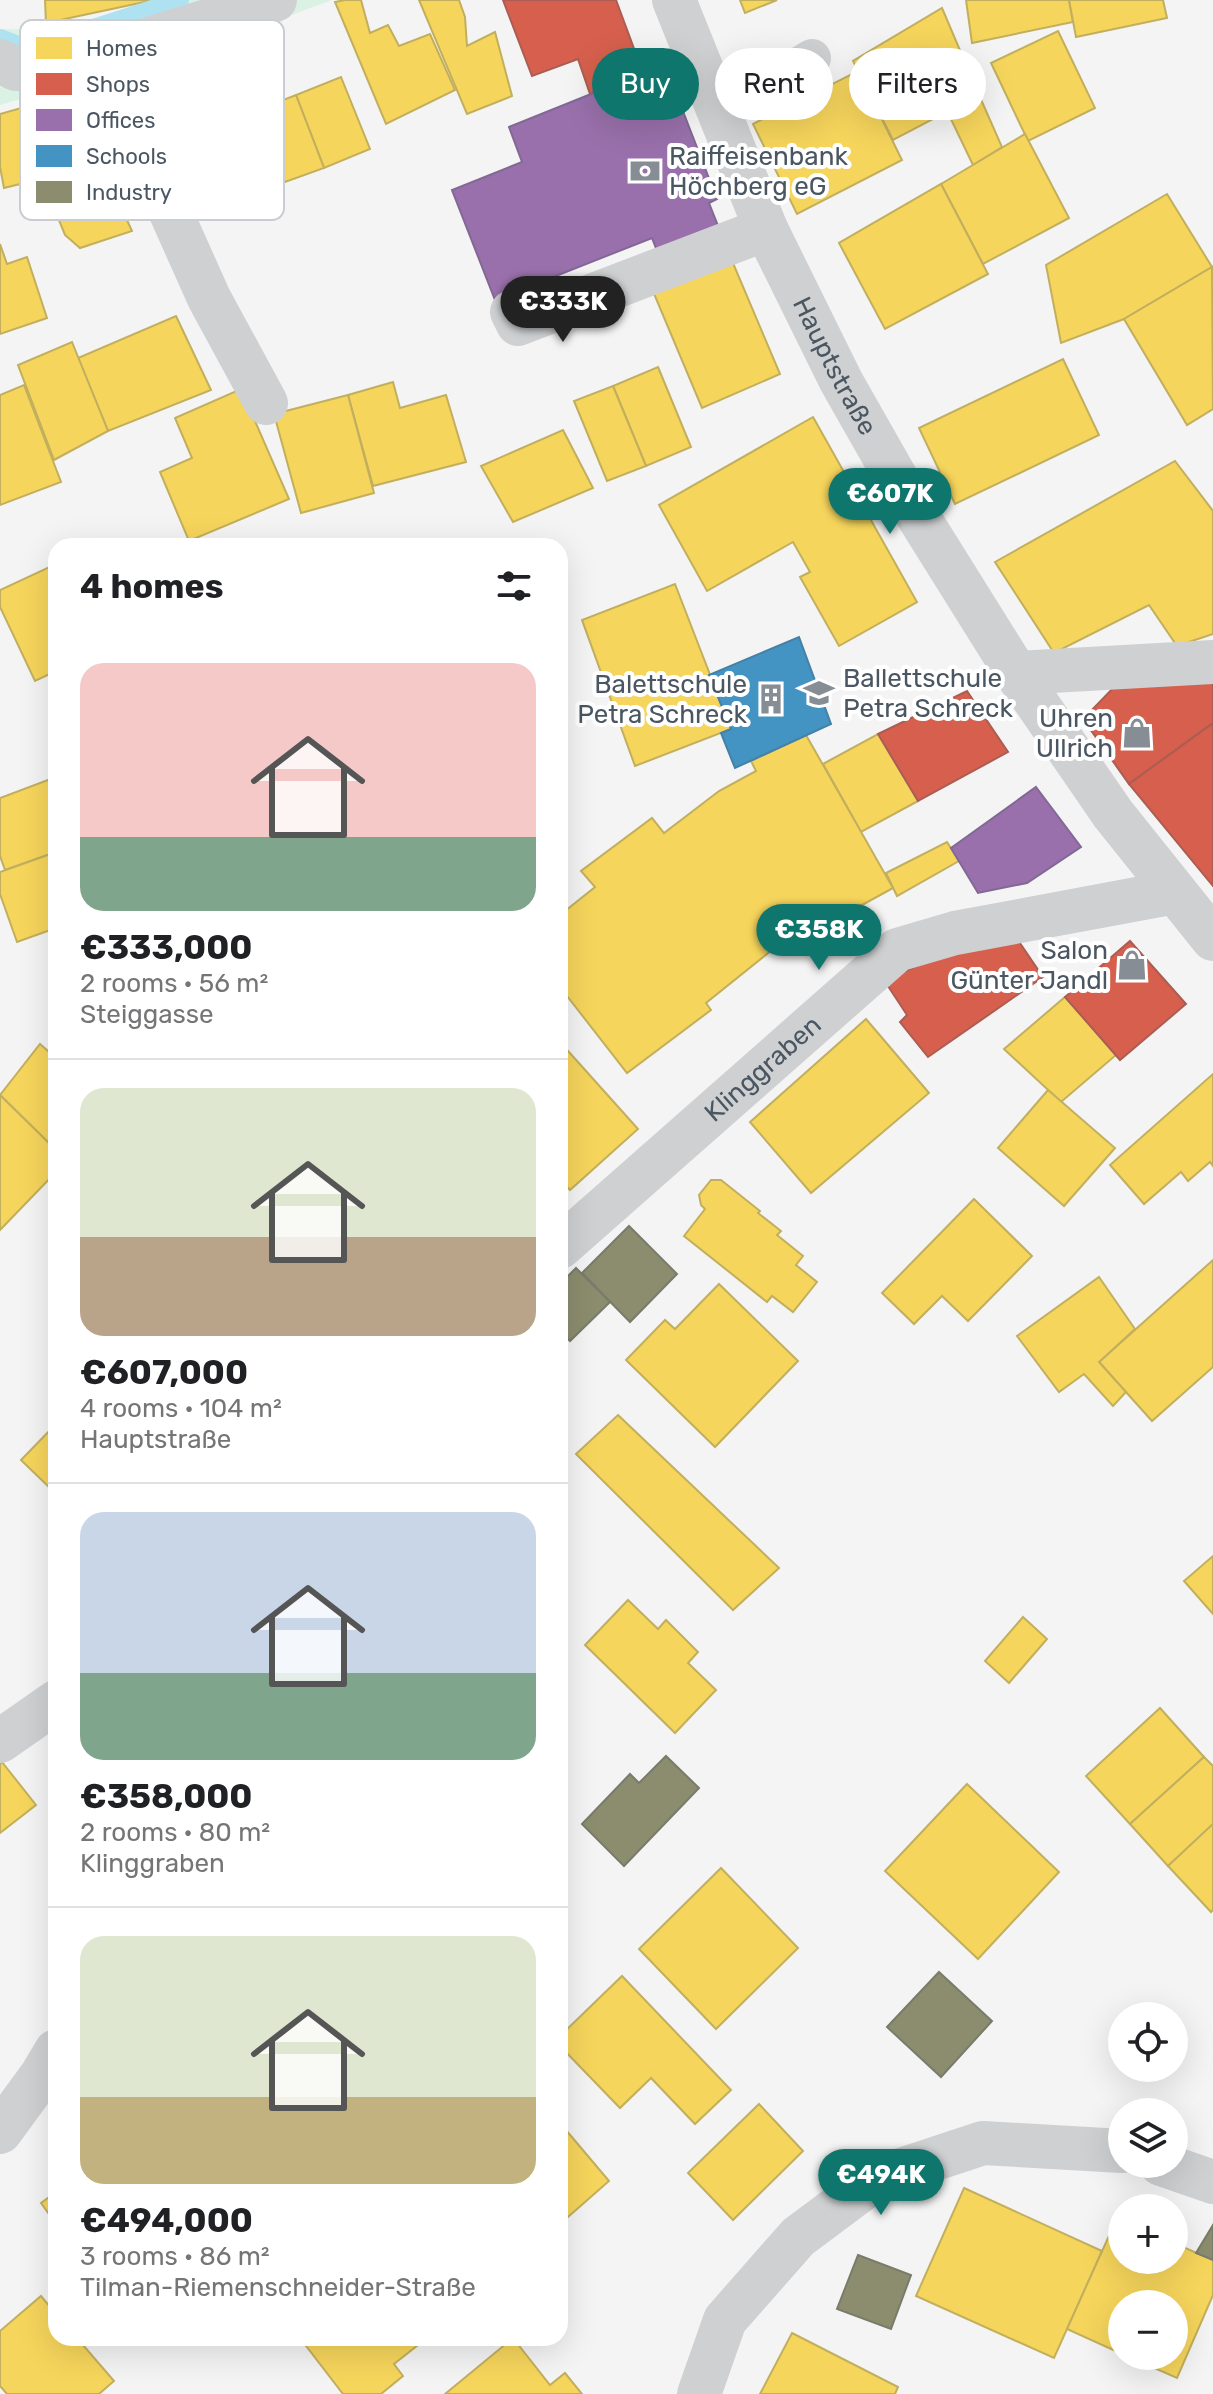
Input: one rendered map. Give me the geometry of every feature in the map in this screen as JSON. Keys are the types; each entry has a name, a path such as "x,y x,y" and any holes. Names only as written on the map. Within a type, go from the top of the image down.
{"street":[{"path":"210,20 275,0"},
{"name":"Hauptstraße","path":"674,0 715,104"},
{"path":"0,61 20,68"},
{"name":"Hauptstraße","path":"721,120 766,229 841,381 962,590 1113,814 1213,939"},
{"path":"174,220 209,298 266,403"},
{"path":"512,312 518,324 766,229"},
{"path":"1016,673 1213,662"},
{"name":"Klinggraben","path":"568,1240 897,950 955,933 1175,892"},
{"path":"0,1741 48,1708"},
{"path":"0,2132 48,2064"},
{"path":"699,2394 725,2320 798,2237 877,2178 983,2143 1108,2150"},
{"path":"1188,2173 1213,2182"}],"green space":[{"path":"180,0 332,0 278,20 117,20"},
{"path":"0,29 20,29 20,99 0,105"}],"building: Homes":[{"path":"45,0 154,0 60,20 46,20"},
{"path":"361,0 370,33 388,25 399,46 430,34 455,90 386,124 335,2"},
{"path":"419,0 459,0 465,17 467,46 495,32 512,96 467,114"},
{"path":"740,0 777,0 745,13"},
{"path":"966,0 1069,0 1073,22 972,43"},
{"path":"1069,0 1163,0 1167,18 1076,37"},
{"path":"942,8 959,48 875,48"},
{"path":"1058,31 1095,108 1028,141 991,63"},
{"path":"849,76 849,120 882,120 902,160 797,214 753,124 761,120 833,120 833,84"},
{"path":"341,77 370,149 324,168 296,95"},
{"path":"296,95 324,168 285,182 284,179 284,100"},
{"path":"20,108 20,184 4,188 0,167 0,114"},
{"path":"986,111 1002,147 973,165 951,120 986,120"},
{"path":"883,120 931,120 893,140"},
{"path":"1025,134 1069,218 983,264 941,184"},
{"path":"941,184 988,274 885,329 839,243"},
{"path":"1167,194 1212,267 1124,319 1061,343 1046,265"},
{"path":"59,220 127,220 132,231 80,248 65,235"},
{"path":"0,244 7,264 27,257 47,318 0,334"},
{"path":"730,256 780,374 702,408 652,289"},
{"path":"1212,267 1213,409 1187,425 1124,319"},
{"path":"176,316 211,390 108,431 78,358"},
{"path":"72,342 108,431 54,460 18,365"},
{"path":"1063,359 1099,435 955,504 919,428"},
{"path":"658,367 691,447 646,466 613,386"},
{"path":"393,382 400,408 446,395 466,462 373,486 348,395"},
{"path":"24,385 61,482 0,505 0,395"},
{"path":"613,386 646,466 607,481 574,401"},
{"path":"241,389 289,499 196,538 188,538 160,472 192,458 175,418"},
{"path":"348,395 374,493 301,513 274,414"},
{"path":"813,417 917,602 839,646 800,577 810,572 793,542 707,591 659,505"},
{"path":"563,430 593,488 513,522 481,466"},
{"path":"1175,461 1213,511 1213,634 1177,646 1149,605 1054,653 995,562"},
{"path":"48,568 48,675 35,681 0,607 0,590"},
{"path":"675,584 731,729 635,766 582,620"},
{"path":"878,734 918,801 861,832 823,764"},
{"path":"806,735 893,888 802,938 798,929 706,1003 711,1010 627,1073 568,997 568,909 595,887 581,871 652,818 664,833 719,791 756,771 751,761"},
{"path":"48,780 48,855 5,870 0,856 0,798"},
{"path":"947,842 959,861 897,896 886,873"},
{"path":"48,855 48,931 17,942 0,894 0,872"},
{"path":"1065,997 1116,1055 1061,1102 1004,1049"},
{"path":"866,1019 929,1093 811,1193 750,1122"},
{"path":"40,1044 48,1051 48,1142 0,1095"},
{"path":"568,1051 638,1129 570,1190 568,1188"},
{"path":"1213,1074 1213,1166 1210,1162 1188,1181 1181,1172 1144,1204 1110,1165"},
{"path":"1048,1090 1115,1148 1064,1206 998,1148"},
{"path":"0,1095 48,1142 48,1180 0,1230"},
{"path":"711,1180 721,1180 760,1211 758,1213 781,1231 777,1235 803,1256 796,1265 817,1282 793,1312 772,1296 767,1302 684,1236 705,1209 699,1195"},
{"path":"974,1199 1032,1256 968,1321 942,1296 914,1324 882,1293"},
{"path":"1213,1260 1213,1367 1152,1421 1099,1362"},
{"path":"1099,1277 1135,1329 1099,1362 1126,1392 1113,1406 1084,1374 1059,1392 1017,1336"},
{"path":"719,1284 798,1361 715,1447 626,1360 665,1320 675,1329"},
{"path":"618,1415 779,1568 733,1610 576,1454"},
{"path":"48,1432 48,1486 21,1460"},
{"path":"1213,1556 1213,1614 1184,1581"},
{"path":"628,1600 658,1629 666,1620 698,1652 688,1663 716,1690 675,1733 585,1645"},
{"path":"1023,1617 1047,1639 1009,1683 985,1661"},
{"path":"1160,1708 1204,1757 1130,1824 1086,1776"},
{"path":"1204,1757 1213,1766 1213,1824 1168,1866 1130,1824"},
{"path":"2,1762 36,1805 0,1833 0,1764"},
{"path":"967,1784 1059,1872 978,1959 885,1871"},
{"path":"1213,1824 1213,1910 1211,1912 1168,1866"},
{"path":"721,1868 798,1948 716,2029 639,1949"},
{"path":"622,1976 731,2090 695,2124 651,2078 620,2108 568,2054 568,2028"},
{"path":"759,2104 803,2151 733,2220 688,2173"},
{"path":"568,2132 609,2181 568,2217"},
{"path":"964,2188 1102,2251 1054,2358 916,2296"},
{"path":"48,2198 48,2213 41,2203"},
{"path":"1108,2238 1108,2274 1188,2274 1188,2249 1213,2260 1213,2295 1188,2353 1188,2290 1108,2290 1108,2348 1067,2329"},
{"path":"41,2296 48,2304 48,2346 84,2346 114,2381 99,2394 7,2394 0,2386 0,2331"},
{"path":"792,2333 898,2387 895,2394 760,2394"},
{"path":"306,2346 417,2346 394,2364 403,2376 381,2394 343,2394"},
{"path":"503,2346 519,2346 550,2385 565,2373 582,2394 445,2394"},
{"path":"1159,2370 1180,2370 1177,2378"}],"building: Shops":[{"path":"503,0 616,0 634,48 592,48 592,93 578,59 532,76"},
{"path":"1213,677 1213,723 1129,784 1083,719 1119,682"},
{"path":"967,691 1008,752 918,801 878,734"},
{"path":"1213,723 1213,886 1129,784"},
{"path":"1009,927 1043,977 928,1057 900,1022 907,1015 884,980"},
{"path":"1130,941 1186,1004 1120,1060 1065,997"}],"building: Offices":[{"path":"592,94 592,120 686,120 717,199 709,203 730,256 669,282 652,238 495,300 452,190 522,162 509,127"},
{"path":"1036,787 1081,847 1027,883 978,893 951,848"}],"building: Schools":[{"name":"Balettschule Petra Schreck","path":"799,637 831,724 735,768 721,733 731,729 709,675"}],"building: Industry":[{"path":"629,1226 677,1274 630,1322 582,1273"},
{"path":"576,1268 610,1302 570,1341 568,1339 568,1276"},
{"path":"666,1756 699,1788 624,1866 582,1824 630,1774 639,1783"},
{"path":"939,1972 992,2021 941,2077 887,2027"},
{"path":"1213,2225 1213,2260 1196,2253"},
{"path":"858,2255 911,2275 891,2329 837,2309"}],"waterway":[{"path":"118,20 180,0"},
{"path":"0,38 20,46"}],"place":[{"name":"Raiffeisenbank Höchberg eG","path":"645,171"},
{"name":"Ballettschule Petra Schreck","path":"819,693"},
{"name":"Balettschule Petra Schreck","path":"771,699"},
{"name":"Uhren Ullrich","path":"1137,733"},
{"name":"Salon Günter Jandl","path":"1132,965"}]}
